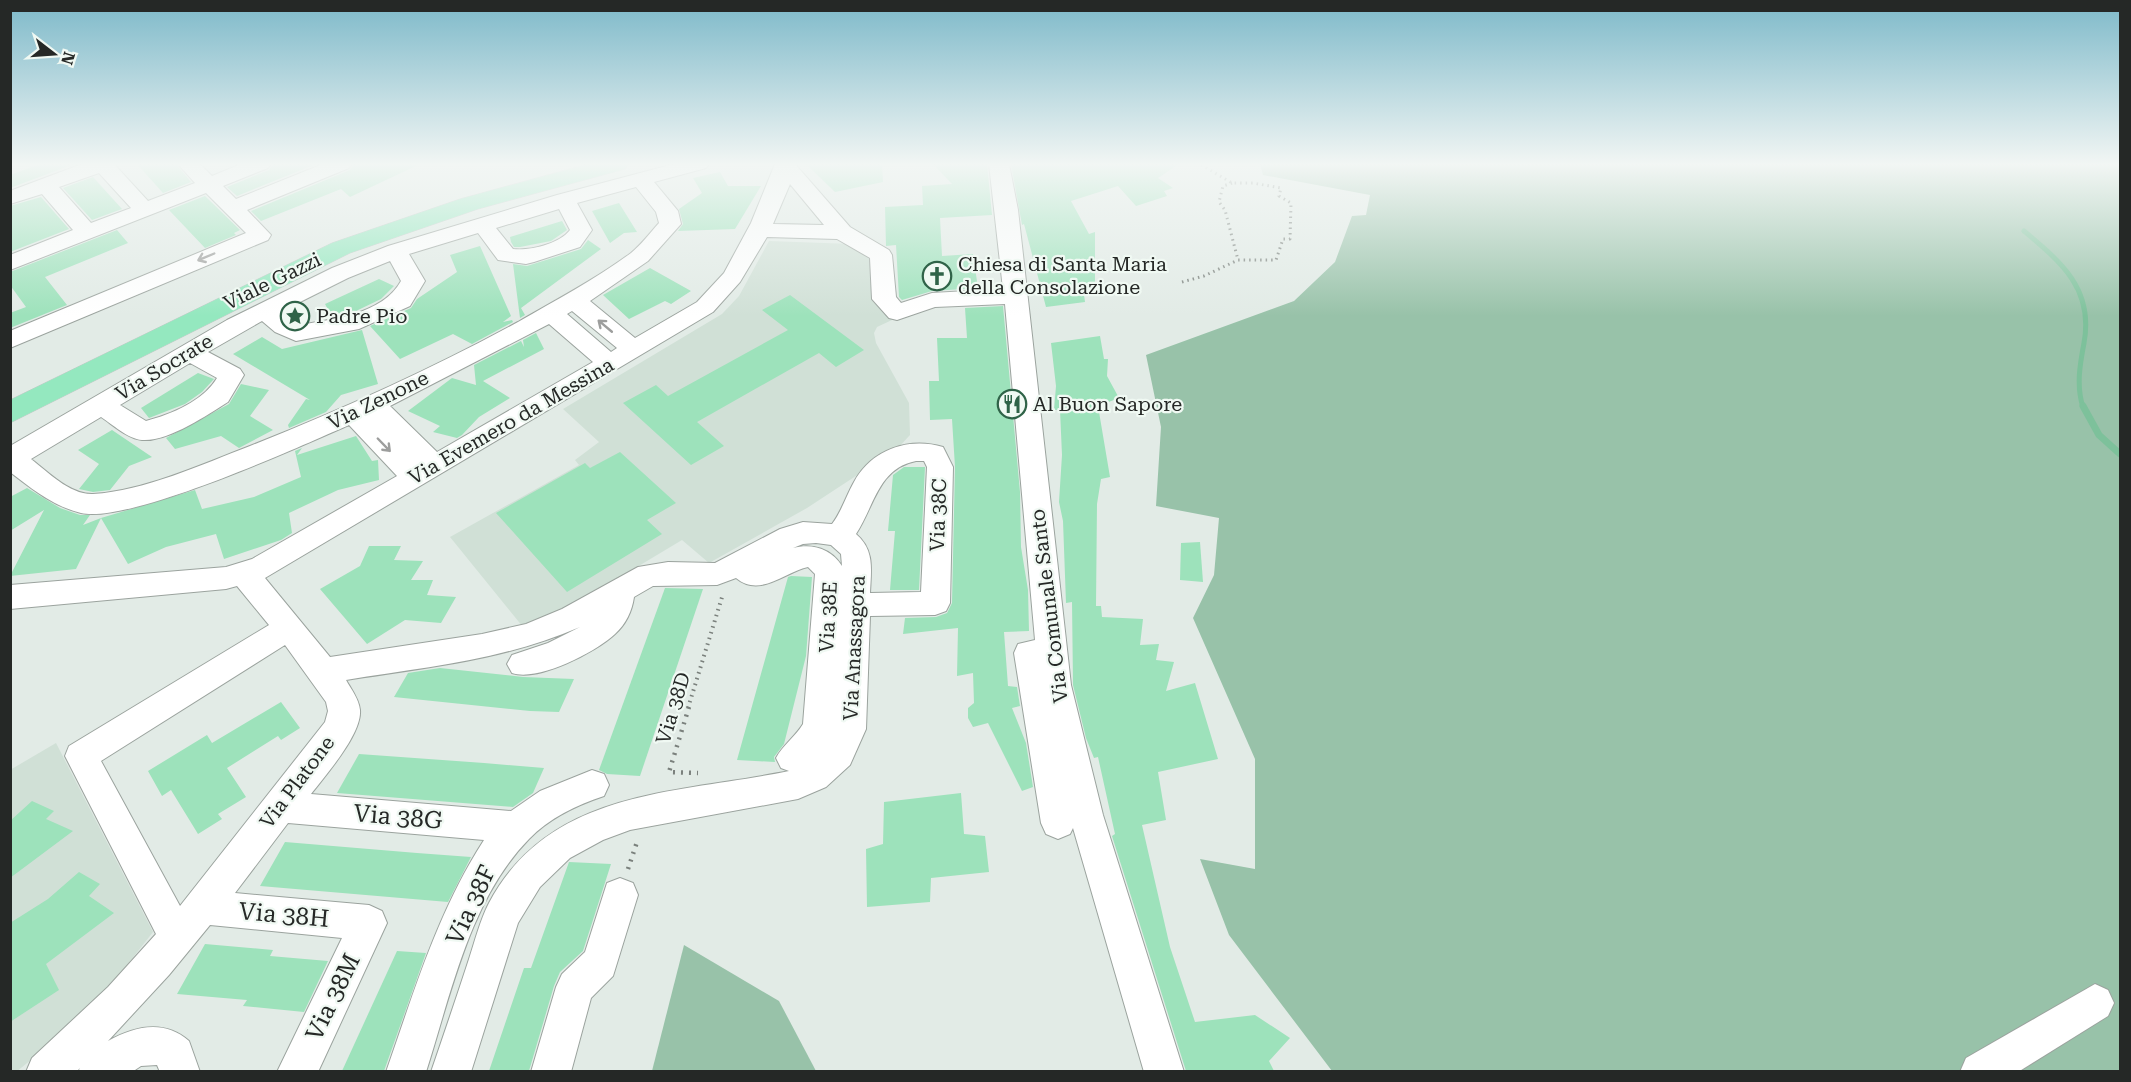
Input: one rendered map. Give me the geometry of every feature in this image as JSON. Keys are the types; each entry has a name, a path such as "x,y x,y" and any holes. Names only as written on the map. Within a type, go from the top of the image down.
{"main road":[{"name":"Viale Gazzi","path":"10,399 331,240 405,214"},
{"name":"Viale Gazzi","path":"10,413 341,248 438,214"}],"street":[{"path":"72,214 87,232"},
{"path":"10,263 133,214"},
{"path":"10,339 260,235 239,214"},
{"name":"Via Socrate","path":"11,459 263,310 340,273 396,251 518,214"},
{"path":"483,225 506,255 526,257 572,242 581,230 573,214"},
{"name":"Via Zenone","path":"11,459 73,501 105,503 245,460 363,409 576,302 653,245 670,224 668,214"},
{"name":"Via Evemero da Messina","path":"244,574 279,558 691,316 715,298 730,279 756,235 765,214"},
{"path":"830,214 851,237 881,255 884,299 897,314 932,300 1015,296"},
{"name":"Via Comunale Santo","path":"1007,214 1050,650 1061,713 1086,815 1164,1071"},
{"path":"756,235 851,237"},
{"path":"263,310 283,327 296,333 351,324 402,301 413,281 396,251"},
{"path":"576,302 634,350"},
{"path":"552,315 610,364"},
{"path":"101,405 143,431 176,422 219,396 231,375 190,352"},
{"path":"363,409 425,472"},
{"name":"Via 38C","path":"839,536 852,520 867,482 882,466 908,452 918,450 934,454 940,467 935,603 856,605"},
{"path":"322,671 482,646 531,635 563,622 621,589 657,573 717,574 735,568 790,537 816,532 839,536"},
{"name":"Via Anassagora","path":"452,1071 491,942 513,893 546,855 566,839 604,821 777,790 814,777 838,755 850,729 857,557 853,548 839,536"},
{"name":"Via 38E","path":"735,568 753,577 762,576 787,561 804,556 821,561 830,571 819,727 806,748 793,758"},
{"path":"10,597 226,578 244,574"},
{"name":"Via Platone","path":"46,1071 112,1014 318,759 340,724 344,710 341,697 244,574"},
{"path":"523,664 556,654 607,624 615,614 621,589"},
{"path":"177,936 81,756 288,628"},
{"path":"1050,650 1029,653 1058,823"},
{"name":"Via 38F","path":"406,1071 458,925 498,850 517,827 572,792 592,785"},
{"name":"Via 38G","path":"280,807 517,827"},
{"path":"551,1071 575,987 600,963 620,895"},
{"name":"Via 38H","path":"200,907 369,922"},
{"name":"Via 38M","path":"297,1071 369,922"},
{"path":"1980,1071 2095,1003"},
{"path":"98,1071 132,1049 148,1045 161,1046 172,1052 180,1061 180,1071"}],"path":[{"path":"1226,214 1238,260"},
{"path":"1182,282 1204,276 1238,260 1276,260 1283,239 1290,239 1291,214"},
{"name":"Via 38D","path":"704,773 669,772 735,568"},
{"path":"620,895 646,812"}],"shaded area":[{"path":"769,241 852,244 867,256 874,266 876,301 892,320 877,327 874,333 876,343 909,403 910,435 897,449 807,508 709,563 682,540 587,597 523,627 450,537 579,465 575,460 599,442 563,409 722,314 739,296"},
{"path":"56,743 153,932 116,979 58,1038 16,1072 10,1071 10,770"}],"green space":[{"path":"2120,214 2120,1071 1332,1071 1229,935 1200,859 1255,869 1255,759 1193,618 1214,575 1219,518 1156,506 1161,427 1146,355 1294,301 1335,262 1352,216"},
{"path":"684,945 779,1001 816,1071 652,1071"}],"building":[{"path":"10,214 56,214 69,229 10,252"},
{"path":"87,214 107,214 92,220"},
{"path":"173,214 224,214 240,230 234,233 236,235 205,248"},
{"path":"254,214 277,214 261,221"},
{"path":"594,214 626,214 637,232 624,233 610,243"},
{"path":"680,214 744,214 735,229 678,231 683,224"},
{"path":"885,214 992,214 940,218 942,256 973,254 978,288 932,291 902,300 899,297 896,245 886,246"},
{"path":"1020,214 1078,214 1089,234 1095,232 1095,286 1083,287 1085,302 1046,307 1024,224 1022,225"},
{"path":"562,221 567,230 551,241 520,247 514,247 511,242 510,237"},
{"path":"117,230 128,243 45,277 67,305 10,328 10,313 26,307 10,285 10,272"},
{"path":"588,240 601,249 521,308 525,315 520,318 513,264 527,266 581,249"},
{"path":"480,246 511,316 503,322 512,320 513,322 472,344 453,334 400,359 370,326 411,308 417,299 457,272 450,255"},
{"path":"650,268 691,291 671,304 665,301 629,319 603,295"},
{"path":"379,279 394,286 381,299 356,311 332,317 325,304"},
{"path":"790,295 864,350 836,367 819,353 697,422 724,446 691,465 623,403 656,385 668,396 788,330 762,310"},
{"path":"1003,306 1020,492 1021,547 1028,590 1029,631 1004,632 1008,686 1017,687 1020,706 1012,708 1026,743 1033,787 1022,791 988,723 973,727 968,718 968,708 974,703 973,673 957,676 958,628 903,634 905,618 936,617 947,613 952,603 955,467 952,419 930,420 929,381 939,381 937,338 967,338 965,308"},
{"path":"362,330 378,384 341,395 326,412 289,428 288,425 306,399 310,400 233,354 262,337 282,349"},
{"path":"536,333 544,349 483,381 510,398 479,417 462,435 457,438 433,432 440,426 408,411 452,378 476,385 474,365 521,341 524,347 523,340"},
{"path":"1100,336 1104,359 1108,359 1107,376 1119,398 1098,406 1110,477 1101,479 1097,504 1096,606 1101,606 1102,617 1143,619 1140,645 1159,644 1156,660 1174,662 1166,691 1195,683 1218,759 1158,772 1166,820 1142,825 1170,947 1195,1022 1255,1015 1290,1038 1269,1061 1274,1071 1186,1071 1112,836 1115,834 1098,757 1094,758 1086,738 1073,685 1072,602 1066,603 1063,521 1059,502 1062,455 1060,410 1054,410 1056,386 1051,343"},
{"path":"198,373 214,379 202,392 185,404 149,418 141,408"},
{"path":"241,384 269,390 250,416 273,430 239,448 221,436 175,449 166,438 229,404"},
{"path":"112,430 152,457 129,466 110,490 93,492 79,489 99,464 78,450"},
{"path":"356,436 372,461 378,460 379,480 338,490 289,513 292,533 281,540 224,559 216,534 166,547 128,564 101,518 195,490 202,509 254,497 301,477 295,451 302,448 297,455"},
{"path":"620,452 676,503 647,520 662,534 567,592 496,513 585,463 590,468"},
{"path":"904,467 925,467 919,590 890,590 895,531 888,531 893,475"},
{"path":"27,488 60,508 80,515 90,515 83,525 101,518 76,569 10,576 44,510 10,531 10,497"},
{"path":"1200,542 1203,582 1180,580 1181,543"},
{"path":"369,546 401,546 394,560 423,561 411,580 433,580 427,595 456,597 441,623 405,620 367,644 320,589 360,566"},
{"path":"788,577 812,577 806,656 784,744 774,757 775,762 737,760"},
{"path":"665,588 703,589 640,776 607,774 599,770"},
{"path":"440,668 523,677 574,679 559,712 394,697 408,673"},
{"path":"281,702 300,728 281,740 278,736 227,768 246,797 218,814 222,819 198,834 171,790 162,796 148,771 207,735 212,743"},
{"path":"359,754 544,768 533,793 513,807 337,793"},
{"path":"961,793 964,834 985,836 989,872 931,878 930,902 867,907 866,849 883,844 884,802"},
{"path":"32,801 54,811 46,819 73,831 10,878 10,821"},
{"path":"285,842 471,857 448,902 260,886"},
{"path":"569,862 611,864 583,951 560,972 529,1071 489,1071 524,968 531,968"},
{"path":"79,872 100,884 89,896 114,913 46,964 59,990 10,1022 10,923 48,899"},
{"path":"205,944 273,950 270,956 328,961 304,1012 243,1006 247,1000 177,994"},
{"path":"397,951 426,953 384,1071 342,1071"}],"waterway":[{"path":"2024,231 2062,266 2072,278 2079,292 2086,324 2079,375 2083,407"},
{"path":"2083,406 2099,435 2120,454"}],"place":[{"name":"Chiesa di Santa Maria della Consolazione","path":"937,276"},
{"name":"Padre Pio","path":"295,316"},
{"name":"Al Buon Sapore","path":"1012,404"}]}
